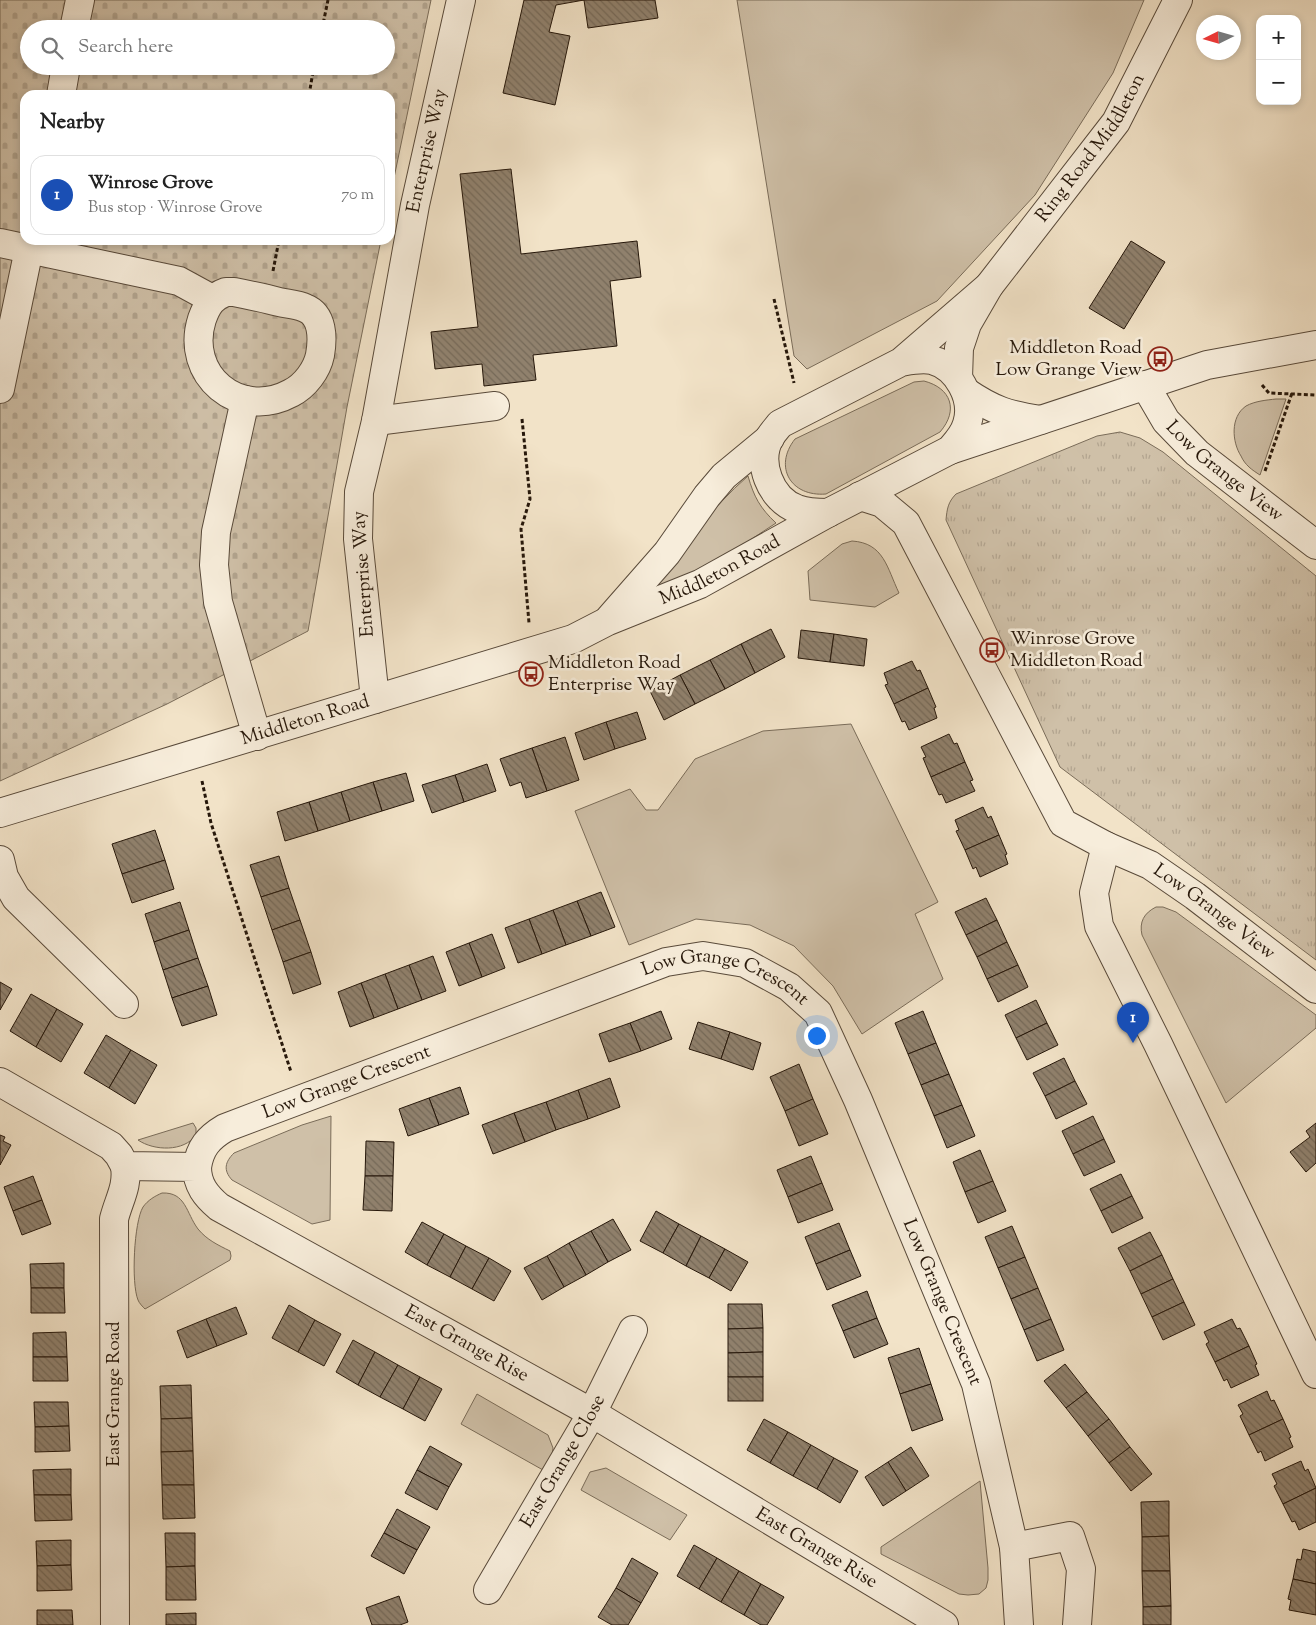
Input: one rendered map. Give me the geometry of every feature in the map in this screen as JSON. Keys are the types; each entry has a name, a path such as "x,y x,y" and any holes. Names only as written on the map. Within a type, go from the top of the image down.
{"street":[{"path":"76,20 80,0"},
{"name":"Enterprise Way","path":"376,699 358,539 359,492 376,421 415,205 461,0"},
{"name":"Ring Road Middleton","path":"962,385 959,348 967,324 989,286 1116,122 1178,0"},
{"path":"62,90 64,75"},
{"path":"0,243 180,281 212,298"},
{"path":"63,245 87,261"},
{"path":"0,389 29,249"},
{"name":"Ring Road Middleton","path":"901,362 989,286"},
{"path":"226,292 234,292 305,308 317,319 321,327 320,356 311,375 297,390 278,400 258,402 237,399 220,388 206,372 199,352 198,332 207,305 212,298 226,292"},
{"name":"Middleton Road","path":"0,813 573,639 608,621 700,584 828,513 950,450 1207,365 1316,345"},
{"name":"Middleton Road","path":"608,621 667,553 707,496 724,476 770,438 780,424 901,362 917,359 932,361 947,367 962,385 986,405 1009,415 1042,420"},
{"name":"Middleton Road","path":"950,450 960,438 967,424 969,408 962,385"},
{"name":"Low Grange View","path":"1145,386 1166,421 1197,453 1316,545"},
{"path":"244,400 216,532 214,565 218,602 257,736"},
{"path":"376,421 495,406"},
{"path":"770,438 765,454 766,470 771,486 781,500 795,509 811,513 828,513"},
{"path":"906,523 904,496 911,470"},
{"path":"860,496 882,503 906,523"},
{"name":"Low Grange View","path":"906,523 1062,823 1150,866 1196,896 1316,988"},
{"path":"1106,846 1094,892 1099,926 1158,1044 1316,1374"},
{"path":"0,860 4,877 16,898 124,1004"},
{"name":"Low Grange Crescent","path":"197,1167 204,1146 213,1135 225,1128 666,962 703,956 745,963 789,987 818,1013 858,1100 976,1384 1014,1547 1019,1625"},
{"path":"0,1082 111,1146 125,1166 197,1167"},
{"name":"East Grange Road","path":"115,1625 114,1219 126,1184 125,1166"},
{"name":"East Grange Rise","path":"197,1167 201,1187 208,1198 220,1207 592,1413 944,1625"},
{"name":"East Grange Close","path":"488,1590 592,1413 633,1330"},
{"path":"1014,1547 1070,1536 1081,1569 1076,1625"}],"path":[{"path":"324,20 328,0"},
{"path":"309,90 312,75"},
{"path":"774,299 801,413"},
{"path":"1256,498 1292,393"},
{"path":"495,406 521,403 530,499 521,529 532,651"},
{"path":"196,754 211,822 262,978 286,1061 302,1099"}],"green space":[{"path":"0,0 431,0 395,173 395,90 20,90 20,245 380,245 347,407 308,631 167,704 0,781"},
{"path":"737,0 1144,0 1113,73 1035,195 937,301 807,369 794,356"},
{"path":"924,381 941,389 949,401 949,416 940,432 826,494 814,494 803,491 789,478 786,460 795,439 914,382"},
{"path":"1276,399 1286,399 1260,475 1247,465 1238,450 1234,437 1235,423 1237,416 1246,406"},
{"path":"1120,432 1140,438 1163,452 1316,576 1316,960 1060,767 946,520 948,506 956,494 1097,436"},
{"path":"748,476 758,502 776,523 688,581 661,590 653,585 722,501"},
{"path":"852,541 871,546 878,552 883,558 899,593 875,607 810,600 808,571 842,544"},
{"path":"851,724 938,902 915,914 943,979 862,1034 833,986 794,946 750,925 696,919 629,945 575,811 630,789 646,810 658,810 695,759 763,731"},
{"path":"1156,907 1163,907 1176,912 1316,1015 1316,1028 1226,1103 1142,935 1141,926 1143,918"},
{"path":"331,1116 330,1220 312,1224 232,1180 227,1173 227,1163 234,1153 302,1125"},
{"path":"193,1123 196,1128 196,1135 191,1141 177,1147 160,1148 138,1140"},
{"path":"162,1193 176,1196 181,1200 201,1233 230,1251 231,1256 230,1260 145,1309 140,1304 136,1292 134,1253 137,1225 143,1207 152,1198"},
{"path":"477,1394 548,1435 553,1448 552,1456 543,1470 461,1424"},
{"path":"606,1468 687,1515 670,1540 581,1490 590,1472"},
{"path":"980,1481 988,1580 986,1588 979,1594 959,1594 881,1554 881,1547"}],"building":[{"path":"524,0 584,0 556,5 549,32 570,36 555,105 503,93"},
{"path":"584,0 655,0 658,18 588,28"},
{"path":"511,169 521,254 637,241 641,277 610,281 617,346 533,355 536,380 484,386 482,364 435,369 431,332 478,327 460,174"},
{"path":"1131,241 1165,262 1124,329 1089,308"},
{"path":"771,629 785,657 755,673 741,644"},
{"path":"801,630 834,634 830,662 798,658"},
{"path":"834,634 867,639 864,666 830,662"},
{"path":"741,644 755,673 725,689 710,660"},
{"path":"710,660 725,689 695,704 680,675"},
{"path":"912,661 917,671 920,670 928,688 894,704 885,685 888,684 884,673"},
{"path":"680,675 695,704 664,720 650,691"},
{"path":"928,688 936,707 934,708 937,718 909,730 905,721 902,722 894,704"},
{"path":"637,712 646,739 615,749 606,722"},
{"path":"606,722 615,749 584,760 575,733"},
{"path":"949,734 954,744 957,743 965,762 931,777 923,758 926,757 921,747"},
{"path":"565,737 579,780 547,791 532,748"},
{"path":"532,748 547,791 526,798 521,782 510,786 500,759"},
{"path":"965,762 973,780 970,781 975,791 946,803 942,794 939,795 931,777"},
{"path":"487,764 496,791 464,802 455,775"},
{"path":"406,773 414,801 382,811 373,782"},
{"path":"455,775 464,802 432,813 422,785"},
{"path":"373,782 382,811 350,821 341,792"},
{"path":"341,792 350,821 318,831 309,802"},
{"path":"309,802 318,831 285,841 277,812"},
{"path":"983,807 988,818 991,816 999,835 965,850 956,831 959,830 955,820"},
{"path":"155,830 165,860 122,874 112,844"},
{"path":"999,835 1007,854 1005,855 1008,864 980,877 976,867 973,869 965,850"},
{"path":"279,856 289,888 261,897 250,865"},
{"path":"165,860 174,889 132,903 122,874"},
{"path":"289,888 300,920 272,930 261,897"},
{"path":"601,892 615,927 591,936 577,901"},
{"path":"986,898 997,920 966,935 955,912"},
{"path":"577,901 591,936 566,945 553,910"},
{"path":"180,902 189,930 154,942 145,914"},
{"path":"553,910 566,945 542,954 529,919"},
{"path":"529,919 542,954 518,963 505,928"},
{"path":"300,920 311,952 283,962 272,930"},
{"path":"997,920 1007,942 977,957 966,935"},
{"path":"189,930 198,958 163,970 154,942"},
{"path":"492,934 505,968 482,977 469,943"},
{"path":"1007,942 1018,965 987,979 977,957"},
{"path":"469,943 482,977 459,986 446,952"},
{"path":"311,952 321,984 293,994 283,962"},
{"path":"433,956 446,991 422,1000 409,965"},
{"path":"198,958 208,986 172,998 163,970"},
{"path":"409,965 422,1000 398,1009 385,974"},
{"path":"1018,965 1028,987 998,1002 987,979"},
{"path":"385,974 398,1009 374,1018 361,983"},
{"path":"0,982 12,989 0,1010"},
{"path":"361,983 374,1018 350,1027 338,992"},
{"path":"208,986 217,1015 182,1026 172,998"},
{"path":"31,994 57,1009 36,1047 10,1031"},
{"path":"1036,1000 1047,1023 1016,1038 1005,1015"},
{"path":"57,1009 83,1024 61,1062 36,1047"},
{"path":"661,1011 672,1039 641,1051 630,1023"},
{"path":"923,1011 936,1043 908,1054 895,1023"},
{"path":"698,1022 730,1032 721,1059 689,1049"},
{"path":"630,1023 641,1051 609,1062 599,1034"},
{"path":"1047,1023 1058,1045 1027,1060 1016,1038"},
{"path":"730,1032 761,1043 753,1070 721,1059"},
{"path":"106,1035 131,1050 109,1088 84,1073"},
{"path":"936,1043 949,1074 921,1085 908,1054"},
{"path":"131,1050 157,1065 135,1104 109,1088"},
{"path":"1064,1058 1075,1081 1045,1096 1033,1073"},
{"path":"799,1064 813,1099 785,1111 770,1077"},
{"path":"949,1074 962,1105 934,1116 921,1085"},
{"path":"610,1078 620,1107 588,1119 578,1090"},
{"path":"1075,1081 1087,1104 1056,1119 1045,1096"},
{"path":"460,1087 469,1114 439,1125 429,1098"},
{"path":"578,1090 588,1119 556,1130 546,1102"},
{"path":"429,1098 439,1125 408,1136 399,1109"},
{"path":"813,1099 828,1134 799,1146 785,1111"},
{"path":"546,1102 556,1130 525,1142 514,1113"},
{"path":"962,1105 975,1136 947,1148 934,1116"},
{"path":"514,1113 525,1142 493,1154 482,1125"},
{"path":"1093,1116 1104,1139 1073,1154 1062,1131"},
{"path":"1316,1123 1316,1163 1306,1172 1290,1152 1310,1137 1306,1131"},
{"path":"0,1135 5,1137 3,1141 11,1145 0,1165"},
{"path":"1104,1139 1115,1162 1084,1176 1073,1154"},
{"path":"366,1141 394,1142 393,1176 365,1176"},
{"path":"980,1150 993,1181 965,1192 953,1162"},
{"path":"811,1156 822,1183 788,1197 777,1170"},
{"path":"1121,1174 1132,1196 1101,1211 1090,1189"},
{"path":"33,1176 42,1200 13,1211 4,1187"},
{"path":"365,1176 393,1176 392,1211 363,1210"},
{"path":"993,1181 1006,1211 978,1223 965,1192"},
{"path":"822,1183 833,1210 798,1223 788,1197"},
{"path":"1132,1196 1143,1218 1112,1233 1101,1211"},
{"path":"42,1200 51,1224 22,1235 13,1211"},
{"path":"656,1211 679,1224 663,1253 640,1241"},
{"path":"613,1219 631,1250 608,1262 591,1231"},
{"path":"422,1222 444,1234 427,1265 405,1252"},
{"path":"839,1223 850,1250 816,1264 805,1237"},
{"path":"679,1224 701,1236 686,1266 663,1253"},
{"path":"1012,1226 1025,1257 998,1268 985,1237"},
{"path":"591,1231 608,1262 586,1275 569,1243"},
{"path":"1150,1232 1162,1255 1130,1271 1118,1248"},
{"path":"444,1234 466,1246 450,1277 427,1265"},
{"path":"701,1236 725,1249 709,1278 686,1266"},
{"path":"569,1243 586,1275 564,1287 547,1256"},
{"path":"466,1246 489,1258 472,1289 450,1277"},
{"path":"725,1249 748,1262 731,1291 709,1278"},
{"path":"850,1250 861,1276 827,1290 816,1264"},
{"path":"1162,1255 1173,1279 1141,1294 1130,1271"},
{"path":"547,1256 564,1287 542,1300 524,1268"},
{"path":"1025,1257 1038,1288 1011,1299 998,1268"},
{"path":"489,1258 511,1271 494,1301 472,1289"},
{"path":"64,1263 64,1288 31,1288 30,1264"},
{"path":"1173,1279 1184,1302 1152,1317 1141,1294"},
{"path":"31,1288 64,1288 65,1313 31,1313"},
{"path":"1038,1288 1051,1319 1024,1330 1011,1299"},
{"path":"867,1291 877,1318 843,1331 832,1305"},
{"path":"1184,1302 1195,1325 1163,1340 1152,1317"},
{"path":"728,1304 762,1304 763,1328 728,1329"},
{"path":"289,1305 315,1320 298,1352 272,1338"},
{"path":"236,1307 247,1334 217,1346 206,1319"},
{"path":"877,1318 888,1344 854,1358 843,1331"},
{"path":"206,1319 217,1346 187,1358 177,1331"},
{"path":"1051,1319 1064,1350 1037,1361 1024,1330"},
{"path":"1232,1319 1237,1329 1240,1328 1249,1346 1215,1362 1206,1344 1209,1342 1204,1332"},
{"path":"315,1320 341,1334 324,1366 298,1352"},
{"path":"763,1328 763,1352 728,1353 728,1329"},
{"path":"66,1332 67,1357 33,1357 33,1333"},
{"path":"353,1340 375,1352 358,1385 336,1372"},
{"path":"1249,1346 1257,1364 1255,1365 1259,1375 1231,1388 1227,1379 1224,1381 1215,1362"},
{"path":"919,1348 931,1384 900,1394 888,1358"},
{"path":"375,1352 398,1365 380,1397 358,1385"},
{"path":"763,1352 763,1377 728,1377 728,1353"},
{"path":"33,1357 67,1357 68,1381 33,1381"},
{"path":"1065,1364 1087,1392 1066,1408 1044,1381"},
{"path":"398,1365 420,1377 403,1409 380,1397"},
{"path":"420,1377 442,1389 425,1421 403,1409"},
{"path":"728,1377 763,1377 763,1401 728,1401"},
{"path":"931,1384 943,1420 912,1431 900,1394"},
{"path":"191,1385 192,1418 161,1419 160,1386"},
{"path":"1267,1391 1271,1401 1274,1400 1283,1419 1249,1435 1240,1416 1243,1414 1238,1405"},
{"path":"1087,1392 1109,1419 1088,1436 1066,1408"},
{"path":"34,1402 68,1402 69,1426 35,1427"},
{"path":"192,1418 193,1451 161,1452 161,1419"},
{"path":"764,1419 788,1432 770,1463 747,1450"},
{"path":"1109,1419 1130,1447 1109,1463 1088,1436"},
{"path":"1283,1419 1293,1447 1265,1461 1261,1451 1258,1453 1249,1435"},
{"path":"69,1426 70,1451 35,1452 35,1427"},
{"path":"788,1432 811,1445 793,1476 770,1463"},
{"path":"811,1445 834,1458 817,1489 793,1476"},
{"path":"430,1446 462,1464 449,1487 417,1470"},
{"path":"911,1447 929,1476 906,1491 888,1462"},
{"path":"1130,1447 1152,1474 1131,1491 1109,1463"},
{"path":"193,1451 194,1485 162,1485 161,1452"},
{"path":"834,1458 858,1471 840,1503 817,1489"},
{"path":"1301,1461 1305,1471 1308,1469 1316,1488 1283,1504 1274,1486 1277,1484 1272,1474"},
{"path":"888,1462 906,1491 883,1506 865,1477"},
{"path":"71,1469 71,1495 34,1495 33,1470"},
{"path":"417,1470 449,1487 437,1510 405,1493"},
{"path":"162,1485 194,1485 195,1518 163,1519"},
{"path":"1316,1488 1316,1522 1299,1530 1295,1521 1292,1522 1283,1504"},
{"path":"34,1495 71,1495 72,1520 35,1521"},
{"path":"1169,1501 1169,1536 1142,1537 1141,1502"},
{"path":"397,1509 430,1527 417,1550 384,1533"},
{"path":"165,1533 195,1533 195,1566 166,1567"},
{"path":"384,1533 417,1550 404,1574 371,1556"},
{"path":"1169,1536 1170,1571 1142,1571 1142,1537"},
{"path":"71,1540 71,1565 37,1566 36,1541"},
{"path":"694,1545 717,1558 699,1589 677,1576"},
{"path":"1303,1549 1316,1552 1316,1584 1293,1579 1297,1559 1301,1560"},
{"path":"632,1558 658,1573 641,1603 616,1588"},
{"path":"717,1558 739,1571 721,1602 699,1589"},
{"path":"71,1565 72,1590 37,1591 37,1566"},
{"path":"195,1566 196,1600 166,1600 166,1567"},
{"path":"739,1571 761,1584 744,1615 721,1602"},
{"path":"1142,1571 1170,1571 1171,1606 1143,1607"},
{"path":"1293,1579 1316,1584 1316,1615 1289,1610 1291,1600 1288,1599"},
{"path":"761,1584 784,1597 767,1625 761,1625 744,1615"},
{"path":"616,1588 641,1603 628,1625 612,1625 598,1617"},
{"path":"399,1596 408,1622 400,1625 372,1625 366,1608"},
{"path":"1171,1606 1171,1625 1143,1625 1143,1607"},
{"path":"37,1610 72,1610 73,1625 37,1625"},
{"path":"196,1613 196,1625 166,1625 166,1614"}],"place":[{"name":"Middleton Road Low Grange View","path":"1160,359"},
{"name":"Winrose Grove Middleton Road","path":"992,650"},
{"name":"Middleton Road Enterprise Way","path":"531,674"},
{"name":"Winrose Grove","path":"1133,1043"}]}
